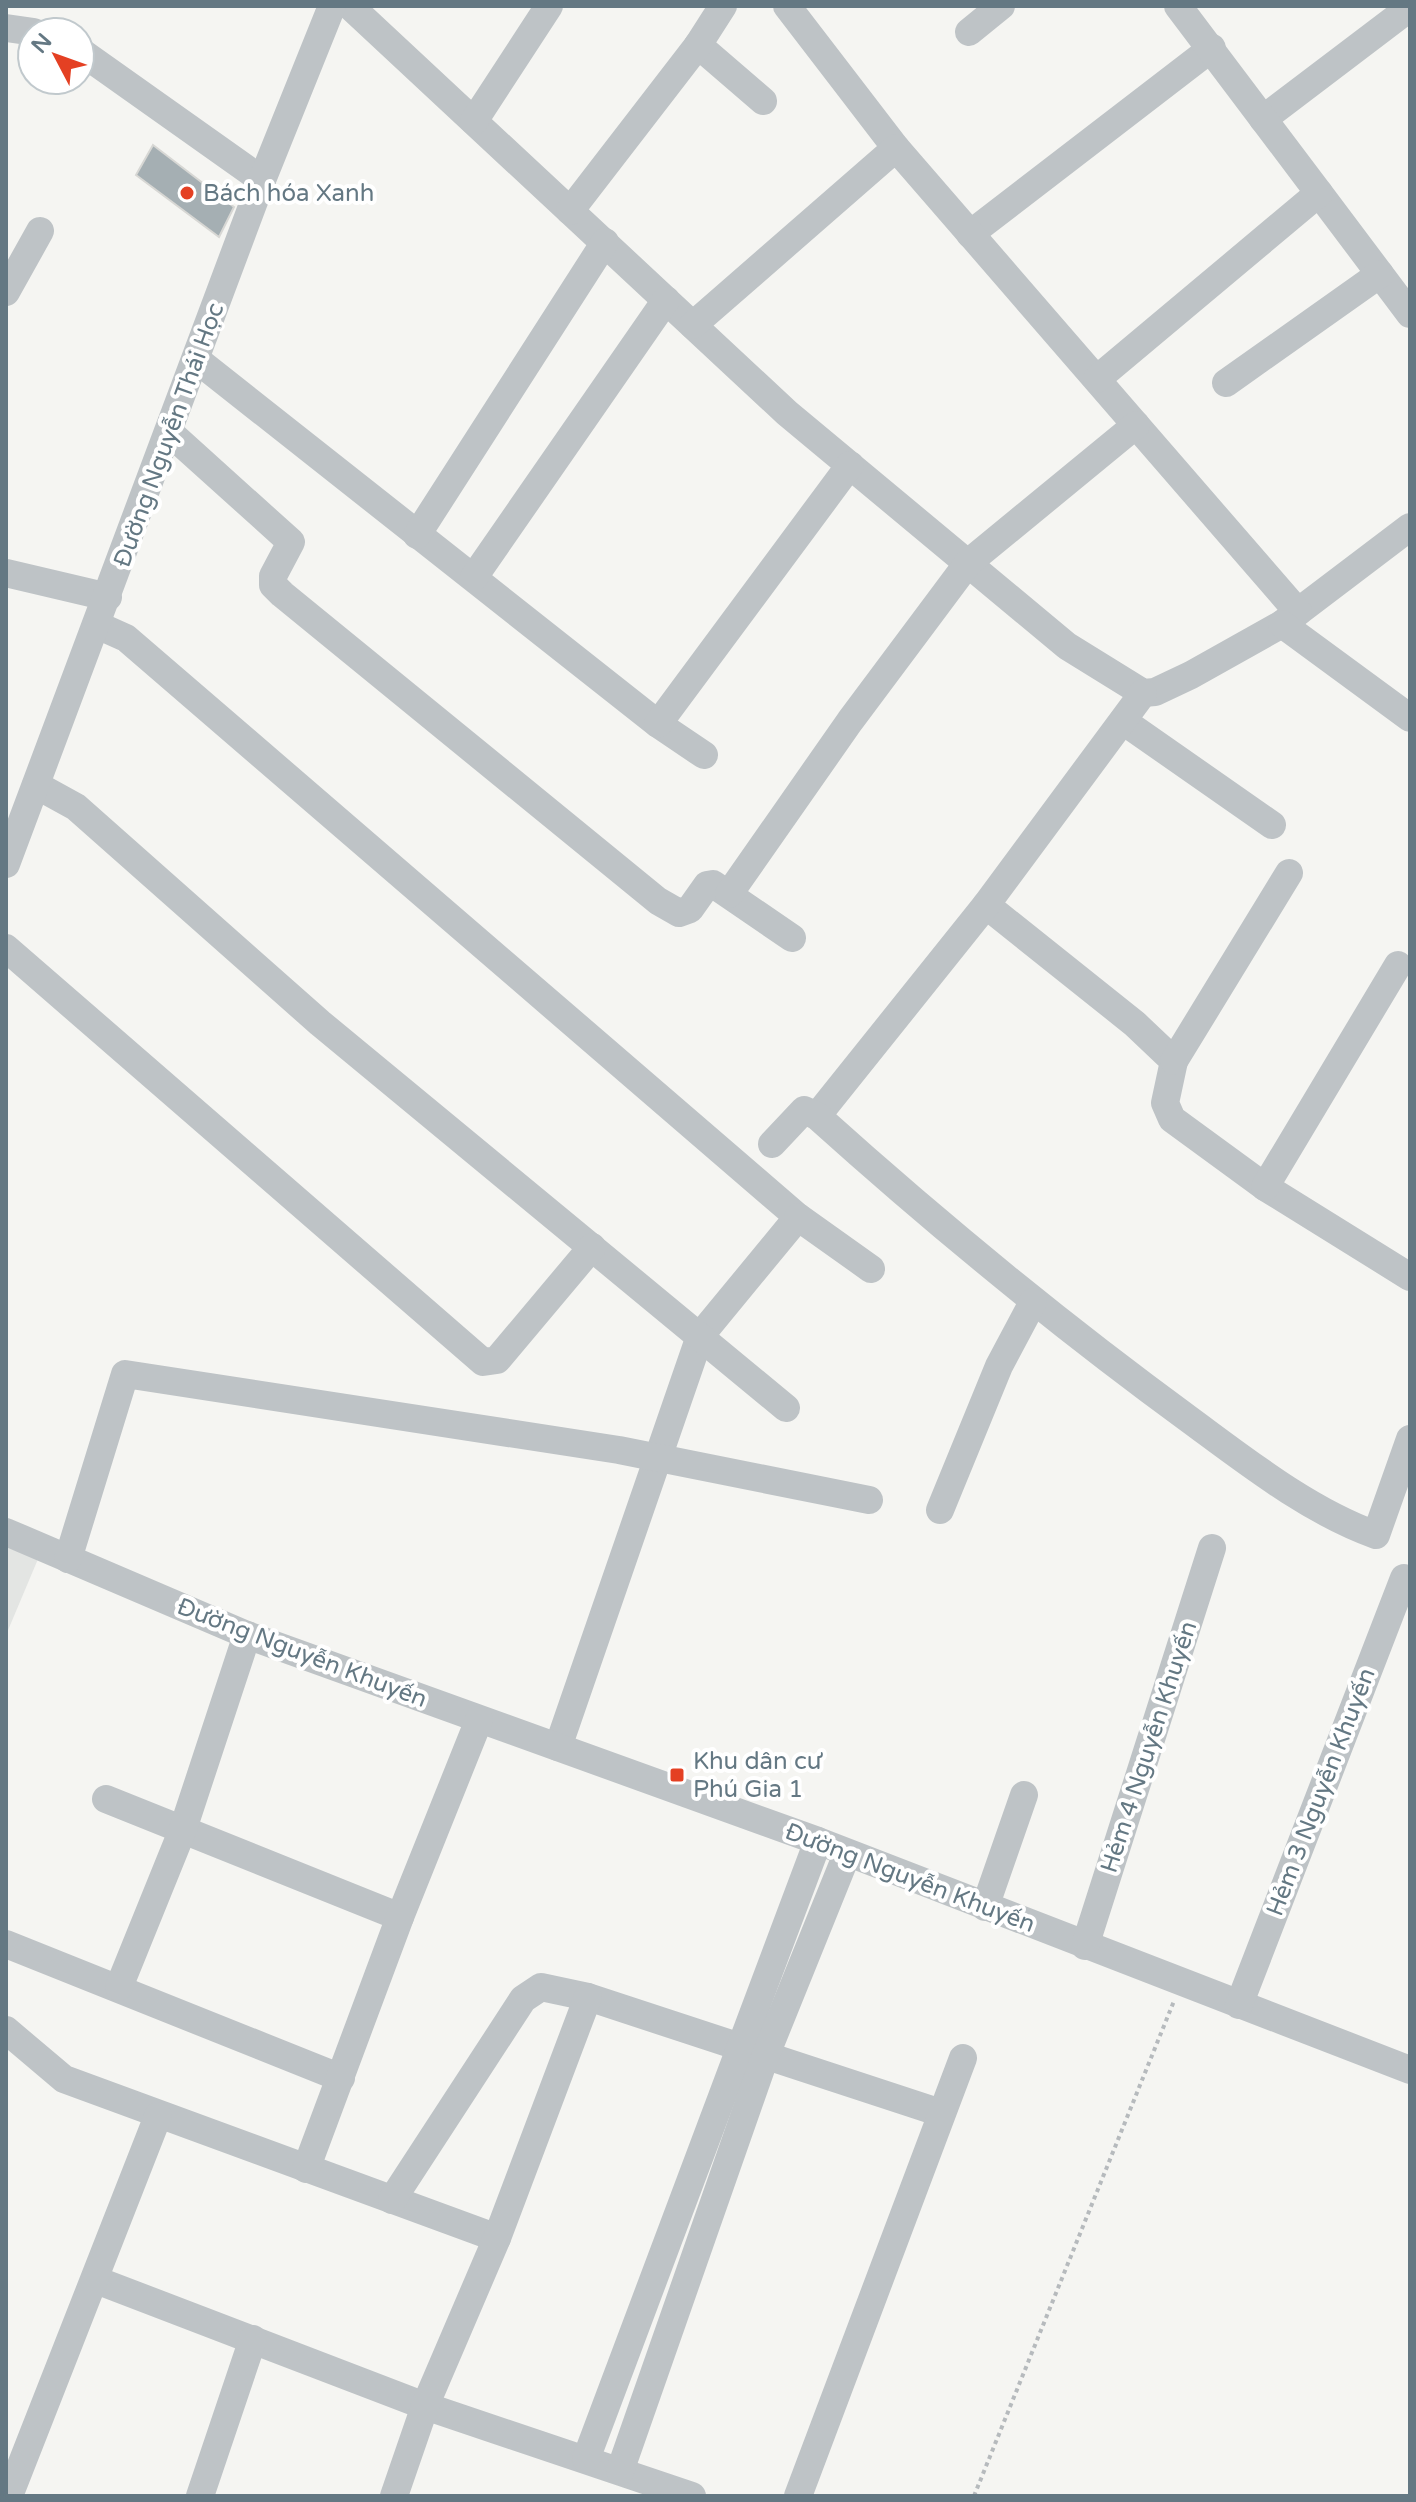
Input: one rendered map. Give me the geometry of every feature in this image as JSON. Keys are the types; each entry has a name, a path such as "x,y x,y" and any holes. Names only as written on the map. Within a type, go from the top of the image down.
{"street":[{"name":"Đường Nguyễn Thái Học","path":"6,864 170,433 262,180 332,6"},
{"path":"350,6 787,413 1067,646 1143,693 1155,692 1191,675 1290,618 1410,527"},
{"path":"474,121 549,6"},
{"path":"570,211 698,45 723,6"},
{"path":"787,6 896,148 1136,425 1290,618 1410,718"},
{"path":"969,32 1001,6"},
{"path":"1187,9 1263,119 1410,314"},
{"path":"1263,119 1408,9"},
{"path":"698,45 763,101"},
{"path":"970,234 1212,48"},
{"path":"96,62 262,180"},
{"path":"693,325 896,148"},
{"path":"1097,379 1319,193"},
{"path":"6,292 40,231"},
{"path":"417,535 605,242"},
{"path":"1226,383 1380,274"},
{"path":"474,577 666,300"},
{"path":"197,360 658,724 704,755"},
{"path":"729,894 850,721 968,563 1136,425"},
{"path":"170,433 284,532 291,542 273,576 273,585 670,910 679,913 690,909 709,884 729,894 792,938"},
{"path":"658,724 850,465"},
{"path":"6,573 108,597"},
{"path":"97,625 126,638 798,1217 871,1269"},
{"path":"817,1116 986,905 1143,693"},
{"path":"1123,721 1272,825"},
{"path":"36,785 76,807 320,1023 786,1408"},
{"path":"1289,873 1174,1061 1165,1103 1172,1119 1265,1187 1410,1277"},
{"path":"986,905 1135,1024 1174,1061"},
{"path":"6,948 483,1362 497,1360 592,1247"},
{"path":"1265,1187 1398,965"},
{"path":"772,1144 804,1110 817,1116 916,1205 1033,1302 1213,1437 1348,1525 1376,1535 1410,1439"},
{"path":"558,1747 700,1336 798,1217"},
{"path":"940,1510 999,1366 1033,1302"},
{"path":"68,1559 125,1374 656,1458 869,1500"},
{"name":"Đường Nguyễn Khuyến","path":"6,1532 247,1635 818,1841 1181,1984 1409,2068"},
{"name":"Hẻm 4 Nguyễn Khuyến","path":"1085,1946 1212,1548"},
{"name":"Hẻm 3 Nguyễn Khuyến","path":"1239,2005 1404,1578"},
{"path":"119,1987 183,1829 247,1635"},
{"path":"306,2169 400,1917 479,1720"},
{"path":"985,1907 1024,1795"},
{"path":"106,1799 400,1917"},
{"path":"586,2459 738,2046 818,1841"},
{"path":"620,2471 765,2057 847,1854"},
{"path":"6,1944 341,2078"},
{"path":"392,2200 523,1999 541,1987 588,1997 941,2113"},
{"path":"394,2496 425,2406 497,2238 588,1997"},
{"path":"6,2030 64,2079 497,2238"},
{"path":"798,2496 963,2058"},
{"path":"9,2496 158,2116"},
{"path":"96,2280 425,2406 692,2496"},
{"path":"200,2496 253,2339"}],"path":[{"path":"974,2496 1181,1984"}],"shaded area":[{"path":"6,1547 38,1559 6,1635"}],"building":[{"name":"Bách hóa Xanh","path":"153,145 234,207 219,237 136,175"}],"place":[{"name":"Bách hóa Xanh","path":"187,193"},
{"name":"Khu dân cư Phú Gia 1","path":"677,1775"}]}
